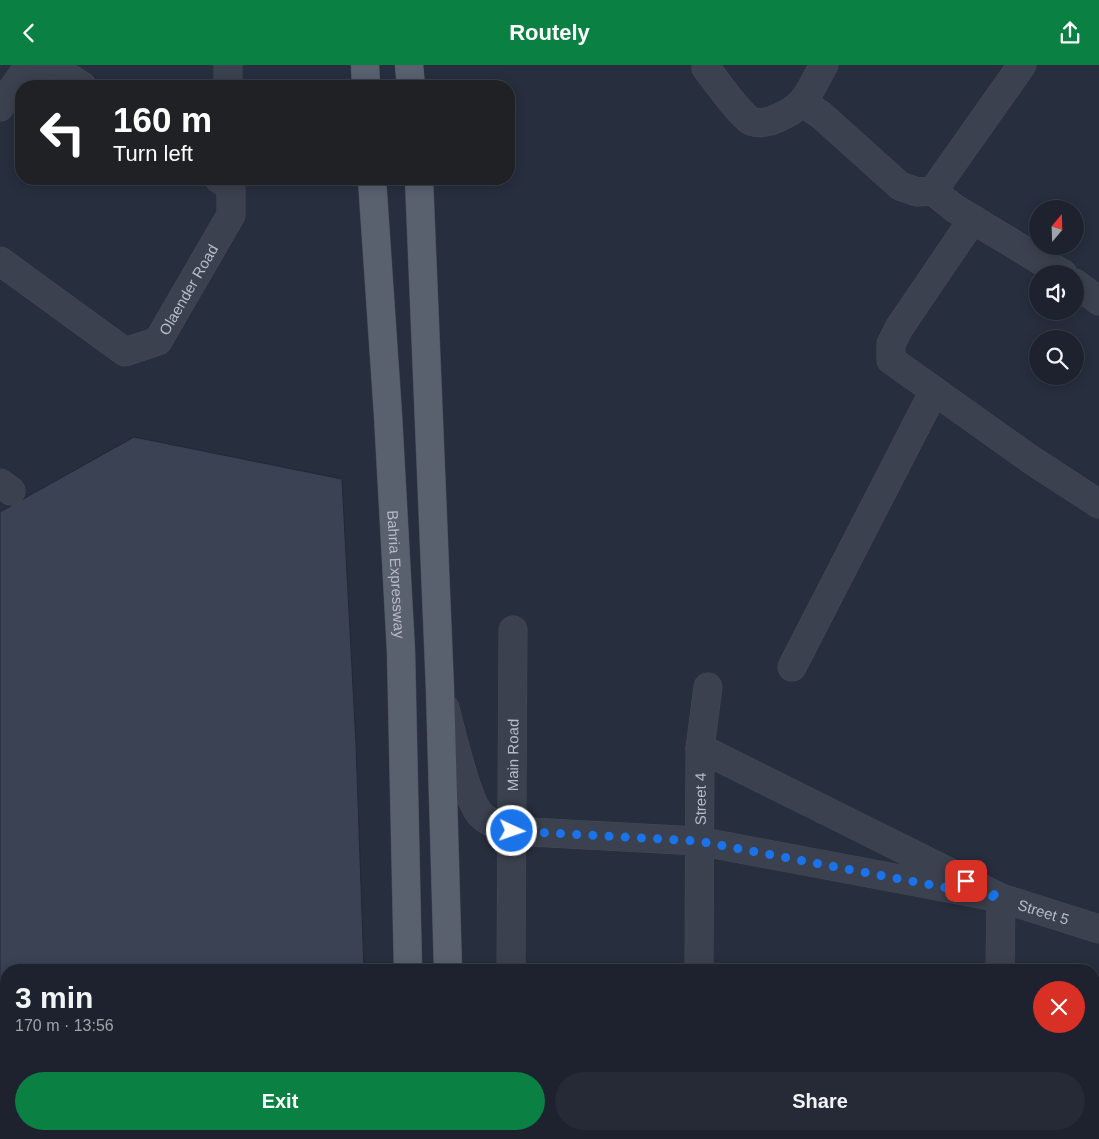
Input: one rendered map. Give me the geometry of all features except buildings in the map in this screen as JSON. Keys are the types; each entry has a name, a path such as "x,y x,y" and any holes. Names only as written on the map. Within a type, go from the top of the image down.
{"main road":[{"path":"365,65 366,80"},
{"path":"409,65 410,80"},
{"name":"Bahria Expressway","path":"372,185 401,651 408,964"},
{"path":"419,185 440,690 448,964"}],"street":[{"path":"19,80 25,71 40,65"},
{"path":"49,65 73,80"},
{"path":"228,65 228,80"},
{"path":"707,65 706,68 749,120 758,123 769,123 802,102 824,65"},
{"path":"933,191 1022,65"},
{"path":"0,107 15,85"},
{"path":"802,102 820,115 900,186 918,192 933,191 973,219 1048,265"},
{"name":"Olaender Road","path":"0,261 124,351 158,341 231,215 227,185"},
{"path":"973,219 891,344 891,360 1030,459 1099,504"},
{"path":"1084,290 1099,301"},
{"path":"792,667 934,391"},
{"name":"Main Road","path":"511,964 513,630"},
{"name":"Street 4","path":"699,964 698,841 700,748 708,687"},
{"name":"Street 5","path":"440,690 471,798 480,815 493,824 512,831 698,841 1001,898 1099,929"},
{"path":"700,748 1001,898 1000,964"}],"route":[{"path":"512,831 698,841 1001,898 966,881"}]}
